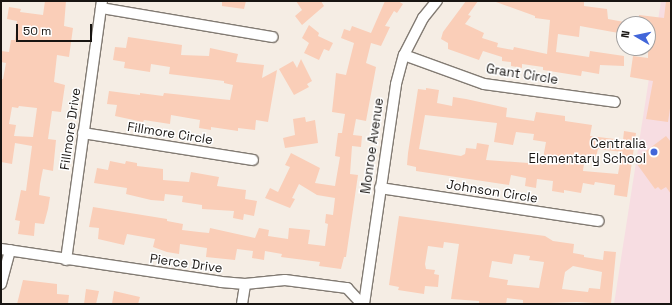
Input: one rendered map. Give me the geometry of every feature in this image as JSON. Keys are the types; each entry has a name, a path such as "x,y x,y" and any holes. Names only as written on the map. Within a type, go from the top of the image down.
{"street":[{"name":"Monroe Avenue","path":"363,304 396,84 404,55 423,18 437,1"},
{"path":"101,5 273,37"},
{"name":"Fillmore Drive","path":"66,260 101,5"},
{"name":"Grant Circle","path":"404,55 484,84 615,102"},
{"name":"Fillmore Circle","path":"83,133 253,160"},
{"name":"Johnson Circle","path":"380,188 599,221"},
{"path":"1,284 6,249"},
{"name":"Pierce Drive","path":"6,249 66,260 221,282 245,284 285,280 347,288 363,304"},
{"path":"242,304 245,284"}],"shaded area":[{"name":"Centralia Elementary School","path":"661,1 671,1 671,304 614,304 652,56 656,56 656,33"}],"building":[{"path":"45,1 66,1 64,26 73,28 69,57 57,55 54,82 65,85 61,112 52,111 48,139 56,140 53,171 43,169 40,184 39,195 50,197 48,209 44,224 35,223 34,236 18,234 20,221 15,220 21,190 26,191 32,146 15,143 12,164 1,162 1,79 3,79 6,63 1,62 1,51 9,52 11,40 15,40 17,21 7,19 9,7 21,9 20,12 43,15","holes":["19,106 37,108 33,137 14,136 16,125 9,124 12,107 18,108"]},
{"path":"222,1 246,1 244,9 222,6"},
{"path":"296,1 321,1 324,6 302,25 295,16 302,10"},
{"path":"385,1 398,1 403,4 397,13 394,11 385,26 390,27 381,46 371,43 366,63 376,67 366,121 356,119 353,135 362,136 361,147 352,146 350,174 358,175 346,257 344,257 341,269 319,266 320,262 281,257 282,254 265,251 264,260 252,258 253,251 237,249 235,260 206,257 207,248 180,244 179,254 167,252 153,247 155,239 127,234 124,245 98,239 99,228 89,227 93,207 167,219 167,221 183,224 182,230 209,233 210,228 255,238 259,228 269,230 268,236 288,239 289,228 310,230 308,244 325,246 328,224 325,223 326,214 333,215 335,198 317,195 299,184 292,198 295,199 290,208 265,198 270,188 278,192 290,167 285,165 291,153 320,168 315,183 335,186 340,157 335,156 338,133 342,133 345,114 332,112 336,73 346,75 354,43 341,38 344,29 350,31 352,26 371,33"},
{"path":"466,1 478,1 468,15 471,16 465,24 484,33 482,38 498,43 497,47 513,50 514,47 547,54 550,20 535,18 535,16 493,1 584,1 584,6 607,9 608,19 616,20 616,33 580,26 579,37 558,34 556,52 589,57 590,51 624,56 624,66 600,65 599,74 582,71 581,76 543,70 543,67 522,64 522,68 511,66 511,62 502,61 502,57 483,51 479,60 448,49 448,43 441,39 443,32"},
{"path":"666,1 671,1 671,102 668,122 646,119 653,81 630,77 633,56 648,58 648,56 656,56 656,17 664,18"},
{"path":"309,25 319,33 318,36 333,43 329,51 324,49 319,60 304,53 309,43 302,38"},
{"path":"128,37 182,45 181,55 209,56 210,48 238,54 236,62 264,65 262,78 277,70 268,122 256,120 255,130 238,128 238,131 211,127 211,130 199,128 200,120 171,115 170,124 144,120 143,122 115,116 117,105 107,104 109,91 163,96 164,93 230,100 233,85 224,83 224,81 169,74 170,67 151,64 150,72 124,68 125,62 113,60 115,47 126,48"},
{"path":"301,59 312,81 307,84 309,87 294,95 279,69 293,61 297,68"},
{"path":"426,88 439,90 437,103 452,106 453,97 507,108 506,117 534,121 536,112 565,116 565,121 592,125 590,136 623,140 624,131 636,133 627,197 614,195 615,185 595,182 594,185 583,183 581,193 564,190 564,193 552,191 553,181 537,179 536,188 525,186 526,178 511,175 509,185 416,171 416,167 407,165 408,153 418,89 426,90","holes":["425,115 497,123 494,142 513,145 516,132 534,134 533,140 546,142 542,164 486,160 489,145 477,143 476,149 466,148 465,154 461,156 419,149","598,149 622,152 618,174 583,171 585,156 596,157"]},
{"path":"305,117 306,122 315,120 318,143 285,148 283,138 295,135 293,119"},
{"name":"Centralia Elementary School","path":"666,136 671,142 671,194 666,187 661,190 658,187 655,189 634,160"},
{"path":"110,161 125,164 126,161 137,163 137,166 163,169 163,180 189,182 191,172 219,177 217,186 246,190 245,199 257,201 254,216 244,214 243,220 233,218 234,211 202,209 202,205 182,202 183,196 165,194 164,201 151,200 126,194 127,188 94,183 97,168 108,170"},
{"path":"399,216 545,236 553,241 574,244 573,253 584,255 584,257 603,260 604,251 616,252 611,304 577,302 523,304 523,300 507,298 506,304 484,304 479,303 479,301 451,299 459,244 444,242 443,248 428,246 425,264 426,269 435,270 434,274 439,275 438,287 425,286 424,294 398,290 399,287 389,285","holes":["514,254 530,256 529,260 544,262 539,288 507,285 508,280 489,277 492,261 512,264","573,266 602,272 600,289 589,288 588,292 562,289 565,272"]},
{"path":"23,280 57,284 57,294 69,295 68,304 17,304"},
{"path":"86,289 99,291 96,304 84,304"},
{"path":"114,291 140,297 138,304 112,304"}],"place":[{"name":"Centralia Elementary School","path":"654,152"}]}
